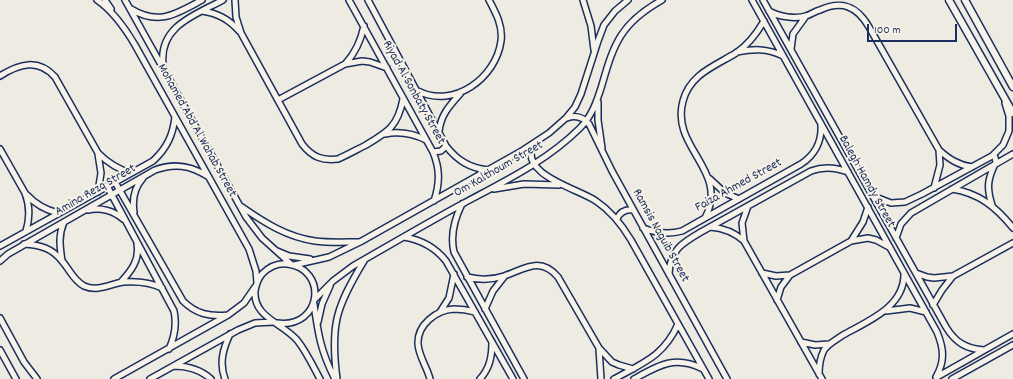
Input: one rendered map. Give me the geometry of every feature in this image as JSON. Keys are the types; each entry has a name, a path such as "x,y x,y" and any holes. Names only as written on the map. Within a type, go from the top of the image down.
{"street":[{"name":"Mohamed Abd Al Wahab Street","path":"97,0 128,32 249,249 256,271 256,284"},
{"path":"105,0 114,16"},
{"name":"Mohamed Abd Al Wahab Street","path":"126,0 240,206 254,228 271,247 293,265"},
{"path":"130,9 148,17 167,17 177,14 202,0"},
{"path":"163,67 162,57 164,47 167,37 173,29 181,22 222,0"},
{"path":"235,0 236,17 241,33 307,151 321,159 330,160 338,159 385,134 402,132 411,133 426,140"},
{"name":"Riyad Al Sonbaty Street","path":"350,0 433,152 438,171 437,191 434,201"},
{"name":"Riyad Al Sonbaty Street","path":"368,0 418,91 446,146 452,154 464,163 478,169 489,170"},
{"path":"439,132 442,116 446,109 460,93 484,76 499,51 501,28 498,17 489,0"},
{"path":"582,0 591,26 594,53"},
{"name":"Om Kalthoum Street","path":"293,265 329,257 360,242 533,144 566,118 578,100 604,25 615,11 628,0"},
{"name":"Om Kalthoum Street","path":"314,301 333,281 353,266 534,164 565,142 586,121 592,112 600,94 613,50 620,36 632,21 640,14 662,0"},
{"name":"Balegh Hamdy Street","path":"752,0 937,332 944,351 940,369 934,378"},
{"name":"Balegh Hamdy Street","path":"763,0 946,327 957,341 965,347 974,350 984,350"},
{"path":"949,0 1013,114"},
{"path":"964,0 1013,87"},
{"path":"769,10 773,13 784,16 806,16 834,5 848,7 859,13 869,26 939,150 939,173 934,188"},
{"path":"202,11 217,14 230,22 241,33"},
{"path":"791,50 794,34 806,16"},
{"path":"705,218 709,210 712,194 711,185 684,132 681,116 683,100 694,80 714,65 736,52 751,39 764,20"},
{"path":"345,64 356,50 361,39 364,26"},
{"path":"736,52 763,49 777,52 783,56"},
{"path":"981,58 993,51"},
{"path":"278,100 345,64 353,62 370,62 386,68"},
{"path":"0,76 14,69 30,64 50,71 55,77 98,153 113,166 131,173"},
{"path":"418,91 430,96 438,97 460,93"},
{"path":"600,94 598,120 602,147 606,160"},
{"path":"385,134 396,121 403,98"},
{"path":"872,196 885,201 898,203 905,202 934,188 999,151 1009,131 1009,116 1004,100"},
{"path":"811,106 820,101"},
{"name":"Amina Rezq Street","path":"0,246 153,161 161,154 172,136 175,116"},
{"path":"566,118 579,117 586,121"},
{"name":"Ramsis Naguib Street","path":"586,121 633,210 727,379"},
{"name":"Faiza Ahmed Street","path":"669,275 670,263 675,252 686,240 748,206 810,165 820,140 821,124"},
{"path":"533,144 530,155 534,164"},
{"path":"433,152 441,151 446,146"},
{"path":"0,149 28,201 29,216 26,231"},
{"path":"939,150 954,162 972,167"},
{"path":"98,153 101,173 98,192"},
{"path":"896,238 897,231 905,218 927,202 1013,154"},
{"path":"992,156 995,157 996,160 988,180 988,189 992,206"},
{"name":"Ramsis Naguib Street","path":"534,164 546,176 581,192 597,202 616,219 632,240 709,379"},
{"name":"Amina Rezq Street","path":"0,261 24,244 146,175 164,167 176,165 188,167 209,177"},
{"name":"Faiza Ahmed Street","path":"643,228 658,233 673,233 682,231 739,199 810,165 841,169 848,172"},
{"path":"136,218 134,210 134,196 140,182 146,175"},
{"path":"708,177 725,193 739,199"},
{"path":"116,182 183,301 190,308 208,316 228,315"},
{"path":"487,190 524,184 563,185"},
{"path":"107,186 174,311 176,321 174,335 168,349"},
{"path":"952,188 969,192 981,198 992,206 1013,228"},
{"path":"25,193 37,204 51,212 58,213"},
{"path":"922,194 923,200 927,202"},
{"path":"462,204 457,214 452,234 452,243 458,261 524,379"},
{"path":"240,206 275,228 302,239 317,242 360,242"},
{"path":"748,206 742,223 744,241 820,377"},
{"path":"851,241 864,222 868,207"},
{"path":"83,211 93,209 107,210 120,216 127,222"},
{"path":"616,219 621,212 625,210 633,210"},
{"path":"62,261 60,242 61,229 64,222"},
{"path":"696,223 697,229 701,232"},
{"path":"709,227 724,229 744,241"},
{"path":"404,237 419,240 433,247 440,253 454,274 513,379"},
{"path":"762,274 776,276 790,275 851,241 868,238 876,240 890,248"},
{"path":"122,282 134,267 137,258 138,249 136,240"},
{"path":"915,272 934,278 952,276 1013,243"},
{"path":"24,244 42,246 51,250 62,261 76,281 85,286 95,288 106,287 122,282 143,282 162,288"},
{"path":"271,247 294,257 319,259"},
{"path":"898,261 907,258"},
{"path":"336,379 334,347 336,319 346,293 365,259"},
{"path":"114,379 228,315 244,303 261,275 271,267 284,264 293,265 302,269 313,282 315,291 314,301 317,329 322,351 336,379"},
{"path":"467,277 480,279 504,276 532,265 547,267 554,271 562,283 599,348 612,362 633,368"},
{"path":"801,342 815,345 829,344 885,311 900,293 903,286 904,272"},
{"path":"434,379 430,377 419,351 419,336 425,323 440,312 449,298 454,274"},
{"path":"777,300 782,287 790,275"},
{"path":"485,309 493,291 504,276"},
{"path":"933,305 952,276"},
{"path":"317,329 322,304 333,281"},
{"path":"256,284 255,295 258,307 266,318 288,331 298,341 320,379"},
{"path":"150,379 230,334 255,323 275,322 286,324 295,322 303,318 310,311 314,301"},
{"path":"885,311 910,308 926,312"},
{"path":"440,312 454,309 475,312"},
{"path":"0,318 24,362 37,379"},
{"path":"614,379 659,352 667,344 678,324"},
{"path":"937,332 943,332 946,327"},
{"path":"225,379 222,365 222,354 230,334"},
{"path":"934,378 1013,334"},
{"path":"952,379 1013,345 1008,337"},
{"path":"480,379 489,367 492,341"},
{"path":"820,377 820,358 829,344"},
{"path":"599,348 601,379"},
{"path":"0,350 16,379"},
{"path":"636,378 656,367 668,363 686,363 703,369"},
{"path":"173,366 193,368 202,372 211,379"}]}
